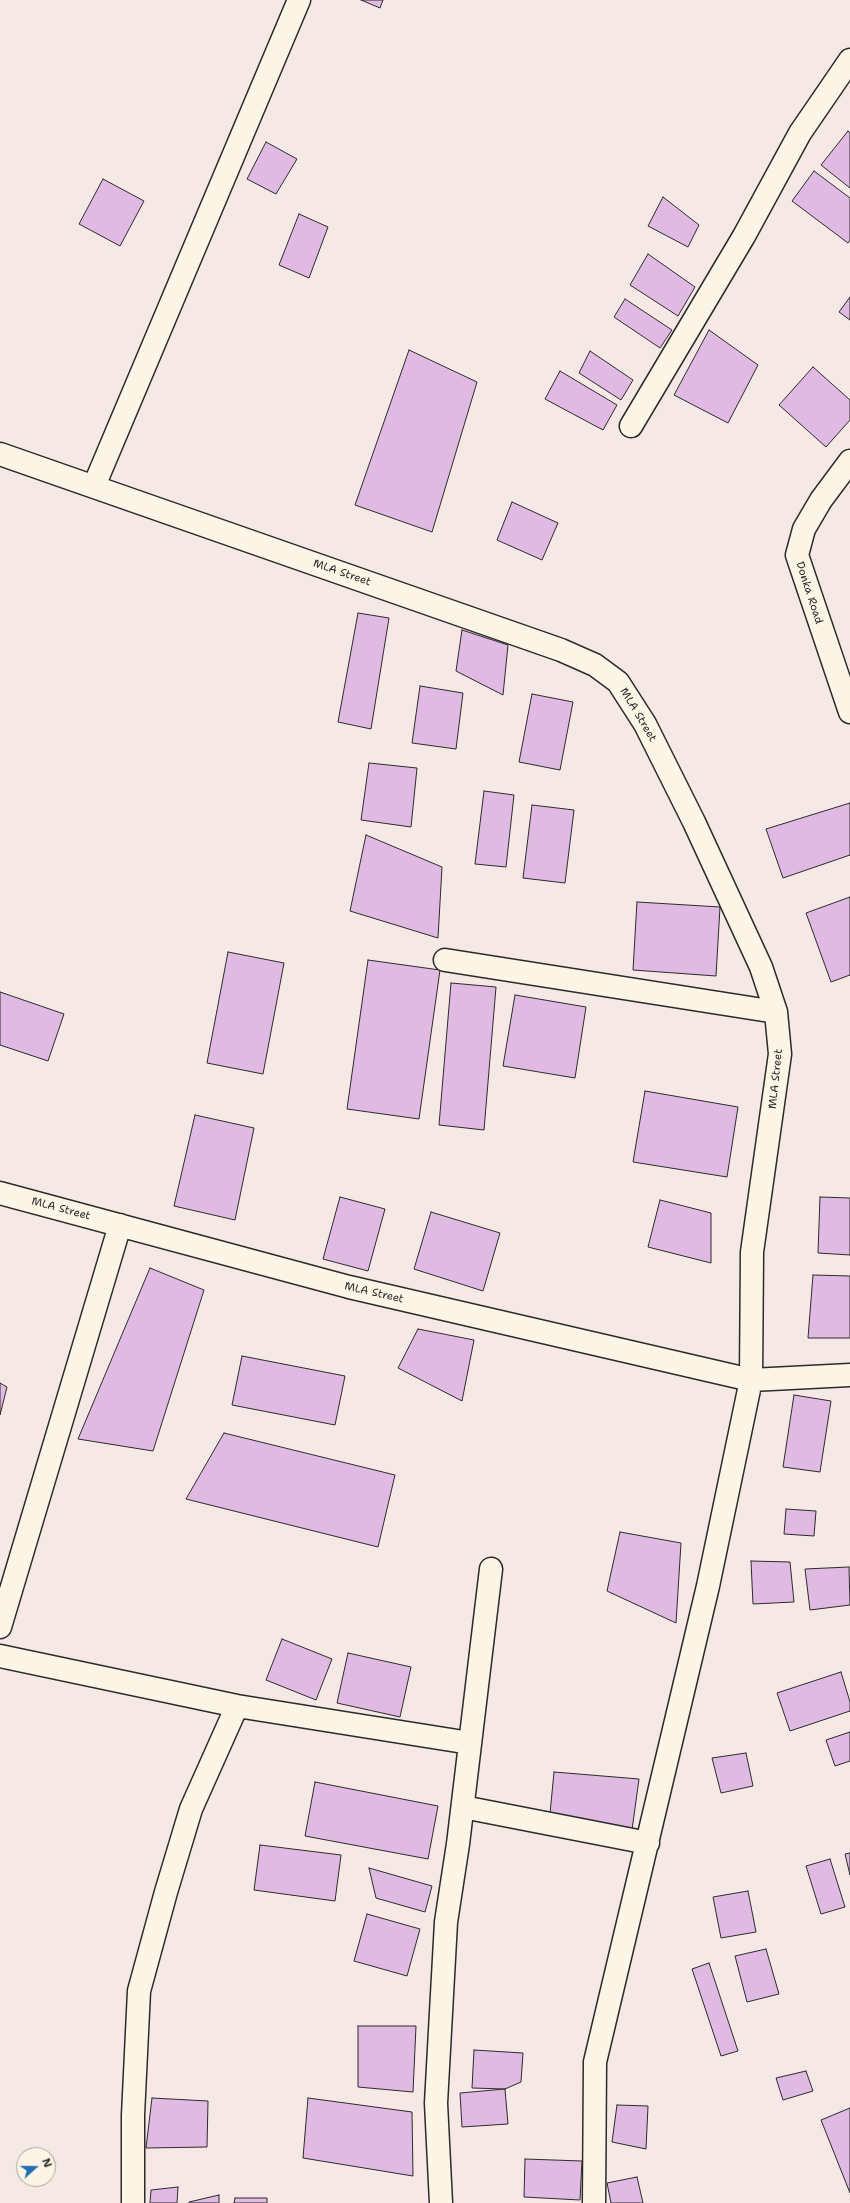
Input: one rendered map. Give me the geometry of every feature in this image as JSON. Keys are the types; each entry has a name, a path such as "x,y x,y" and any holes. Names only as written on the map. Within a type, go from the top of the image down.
{"street":[{"path":"94,486 299,0"},
{"path":"631,426 744,236 800,133 850,60"},
{"name":"MLA Street","path":"0,454 561,650 595,665 618,682 646,724 690,815 761,967 776,1012 780,1054 752,1252 751,1380"},
{"name":"Donka Road","path":"850,461 821,500 804,529 797,555 850,712"},
{"path":"445,960 776,1012"},
{"name":"MLA Street","path":"0,1193 349,1287 751,1380 850,1375"},
{"path":"0,1626 120,1225"},
{"path":"594,2203 595,2062 708,1586 751,1380"},
{"path":"441,2203 436,2103 446,1922 463,1807 491,1569"},
{"path":"0,1656 237,1706 470,1743"},
{"path":"133,2203 133,2115 139,1991 166,1892 191,1809 237,1706"},
{"path":"463,1807 648,1843"}],"building":[{"path":"361,0 383,0 380,8"},
{"path":"848,131 850,133 850,188 821,165"},
{"path":"266,142 297,159 276,194 247,179"},
{"path":"814,171 850,198 850,240 848,243 792,201"},
{"path":"103,179 144,201 120,246 79,224"},
{"path":"663,197 699,225 688,247 648,226"},
{"path":"299,214 328,227 309,278 279,265"},
{"path":"648,254 695,287 678,316 630,285"},
{"path":"850,297 850,320 839,312"},
{"path":"625,299 672,330 660,348 614,317"},
{"path":"709,330 758,365 728,423 674,395"},
{"path":"409,350 477,382 432,532 355,505"},
{"path":"590,351 633,380 621,400 579,373"},
{"path":"813,367 850,400 850,420 826,447 779,405"},
{"path":"560,371 617,405 603,430 545,399"},
{"path":"512,502 558,523 542,560 497,540"},
{"path":"358,613 389,618 371,729 338,722"},
{"path":"462,630 508,645 503,695 456,671"},
{"path":"420,686 463,693 456,749 412,743"},
{"path":"532,694 573,702 560,770 519,762"},
{"path":"369,763 417,768 411,827 361,820"},
{"path":"484,791 514,795 506,867 475,864"},
{"path":"850,803 850,855 783,878 766,829"},
{"path":"532,805 574,810 565,883 523,878"},
{"path":"366,835 442,867 438,938 350,911"},
{"path":"850,897 850,975 831,982 806,913"},
{"path":"637,902 720,907 716,976 633,970"},
{"path":"228,952 284,963 263,1074 207,1063"},
{"path":"368,960 440,970 419,1119 347,1109"},
{"path":"451,983 496,987 484,1130 439,1125"},
{"path":"0,992 64,1014 48,1061 0,1045"},
{"path":"515,995 586,1007 575,1078 503,1066"},
{"path":"645,1091 738,1107 727,1177 633,1162"},
{"path":"195,1115 254,1128 235,1220 174,1206"},
{"path":"340,1197 385,1209 368,1271 323,1259"},
{"path":"820,1197 850,1198 850,1255 818,1253"},
{"path":"660,1200 711,1213 711,1263 648,1247"},
{"path":"431,1212 500,1233 483,1291 414,1269"},
{"path":"150,1268 204,1290 153,1451 78,1439"},
{"path":"813,1275 850,1276 850,1338 808,1338"},
{"path":"418,1329 474,1340 462,1401 398,1368"},
{"path":"242,1356 345,1376 335,1425 232,1405"},
{"path":"0,1383 7,1387 0,1415"},
{"path":"794,1395 831,1401 820,1472 783,1467"},
{"path":"224,1433 395,1475 378,1547 186,1499"},
{"path":"786,1509 816,1511 814,1536 784,1534"},
{"path":"620,1532 681,1543 676,1623 607,1591"},
{"path":"751,1561 790,1562 794,1602 753,1604"},
{"path":"849,1567 850,1605 810,1610 805,1569"},
{"path":"282,1639 332,1659 316,1700 266,1680"},
{"path":"348,1653 411,1667 400,1717 337,1703"},
{"path":"841,1672 850,1702 850,1711 790,1731 777,1693"},
{"path":"850,1732 850,1761 835,1766 826,1740"},
{"path":"746,1753 753,1786 721,1793 712,1758"},
{"path":"554,1772 639,1779 632,1830 549,1824"},
{"path":"315,1782 438,1806 428,1859 305,1836"},
{"path":"260,1845 341,1855 335,1901 254,1890"},
{"path":"850,1853 850,1875 845,1854"},
{"path":"830,1859 845,1907 821,1914 806,1866"},
{"path":"369,1868 432,1886 425,1912 376,1898"},
{"path":"748,1891 756,1932 721,1938 713,1897"},
{"path":"367,1914 420,1929 407,1976 354,1961"},
{"path":"766,1949 779,1994 747,2002 735,1956"},
{"path":"709,1963 738,2051 721,2056 692,1969"},
{"path":"358,2026 416,2026 413,2092 358,2087"},
{"path":"474,2050 523,2053 521,2082 505,2089 472,2088"},
{"path":"806,2071 813,2091 783,2100 776,2078"},
{"path":"505,2089 508,2124 462,2127 460,2093"},
{"path":"152,2098 208,2101 207,2147 146,2148"},
{"path":"308,2098 412,2112 413,2176 303,2158"},
{"path":"617,2105 648,2106 646,2149 612,2142"},
{"path":"850,2108 850,2193 821,2120"},
{"path":"525,2159 582,2161 580,2200 524,2197"},
{"path":"637,2177 643,2203 611,2203 607,2183"},
{"path":"178,2187 177,2203 150,2203 151,2190"},
{"path":"219,2195 219,2203 189,2203 189,2202"},
{"path":"235,2198 267,2198 267,2203 234,2203"}]}
